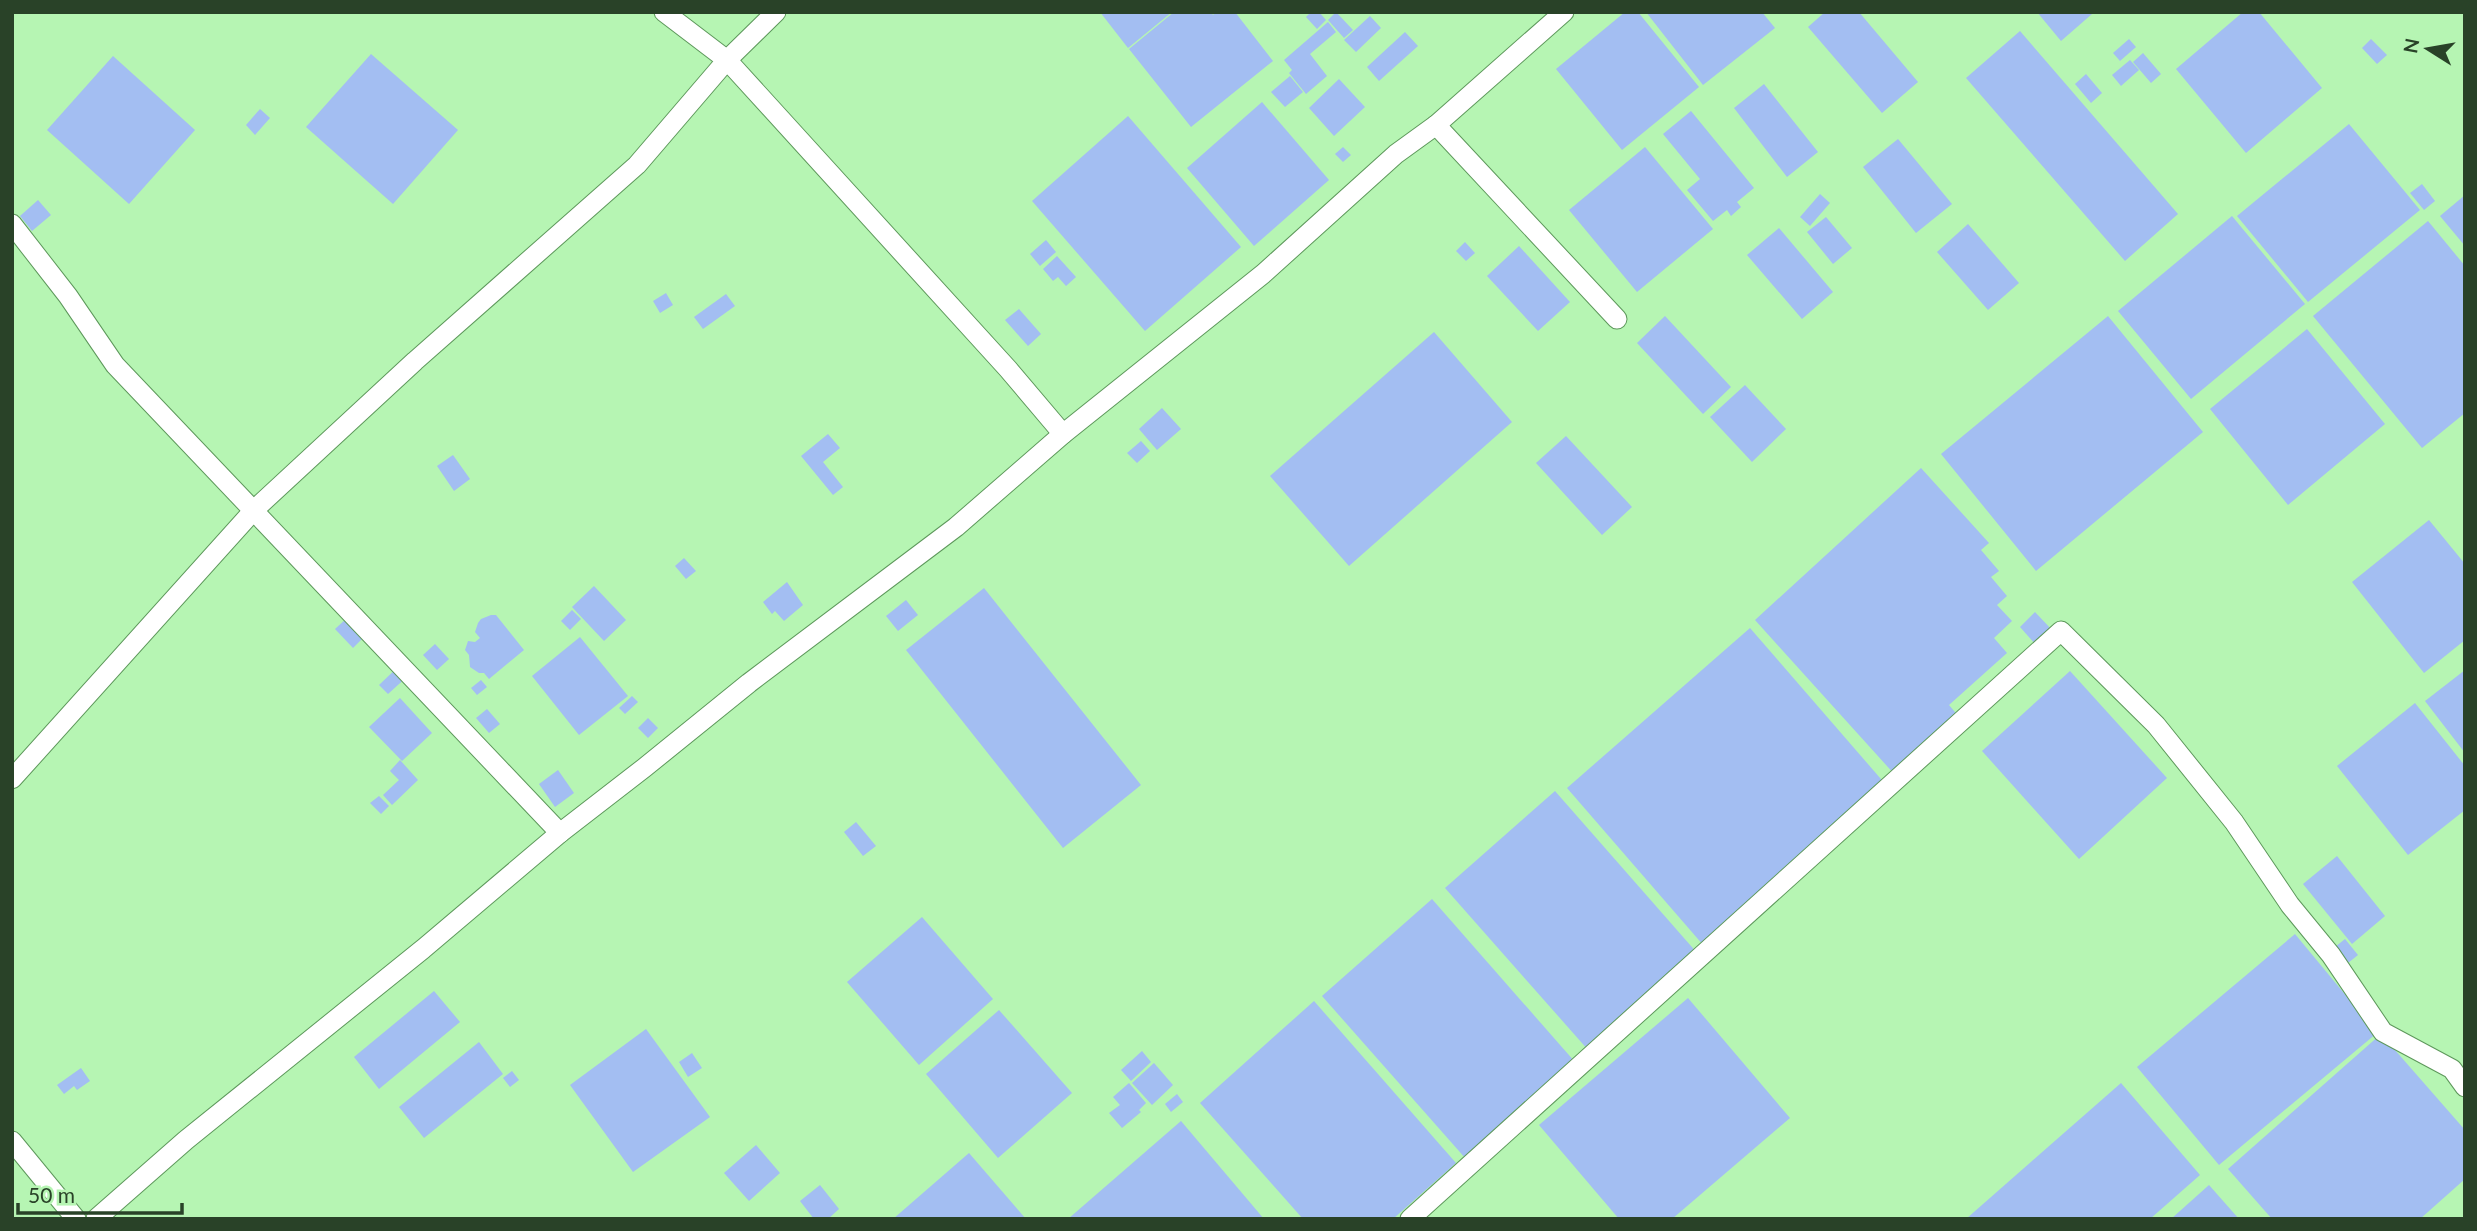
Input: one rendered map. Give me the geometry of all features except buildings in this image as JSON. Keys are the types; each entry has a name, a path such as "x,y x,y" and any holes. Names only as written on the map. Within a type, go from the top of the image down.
{"street":[{"path":"664,12 727,60 1063,433"},
{"path":"12,779 254,510 415,360 637,165 727,60 776,12"},
{"path":"96,1219 186,1140 423,949 560,833 749,683 956,527 1063,433 1263,274 1396,154 1436,125 1564,12"},
{"path":"1436,125 1617,319"},
{"path":"12,224 68,296 115,365 560,833"},
{"path":"1410,1219 2061,631 2156,725 2234,822 2290,905 2331,955 2383,1032 2458,1064 2465,1087"},
{"path":"12,1141 76,1219"}]}
